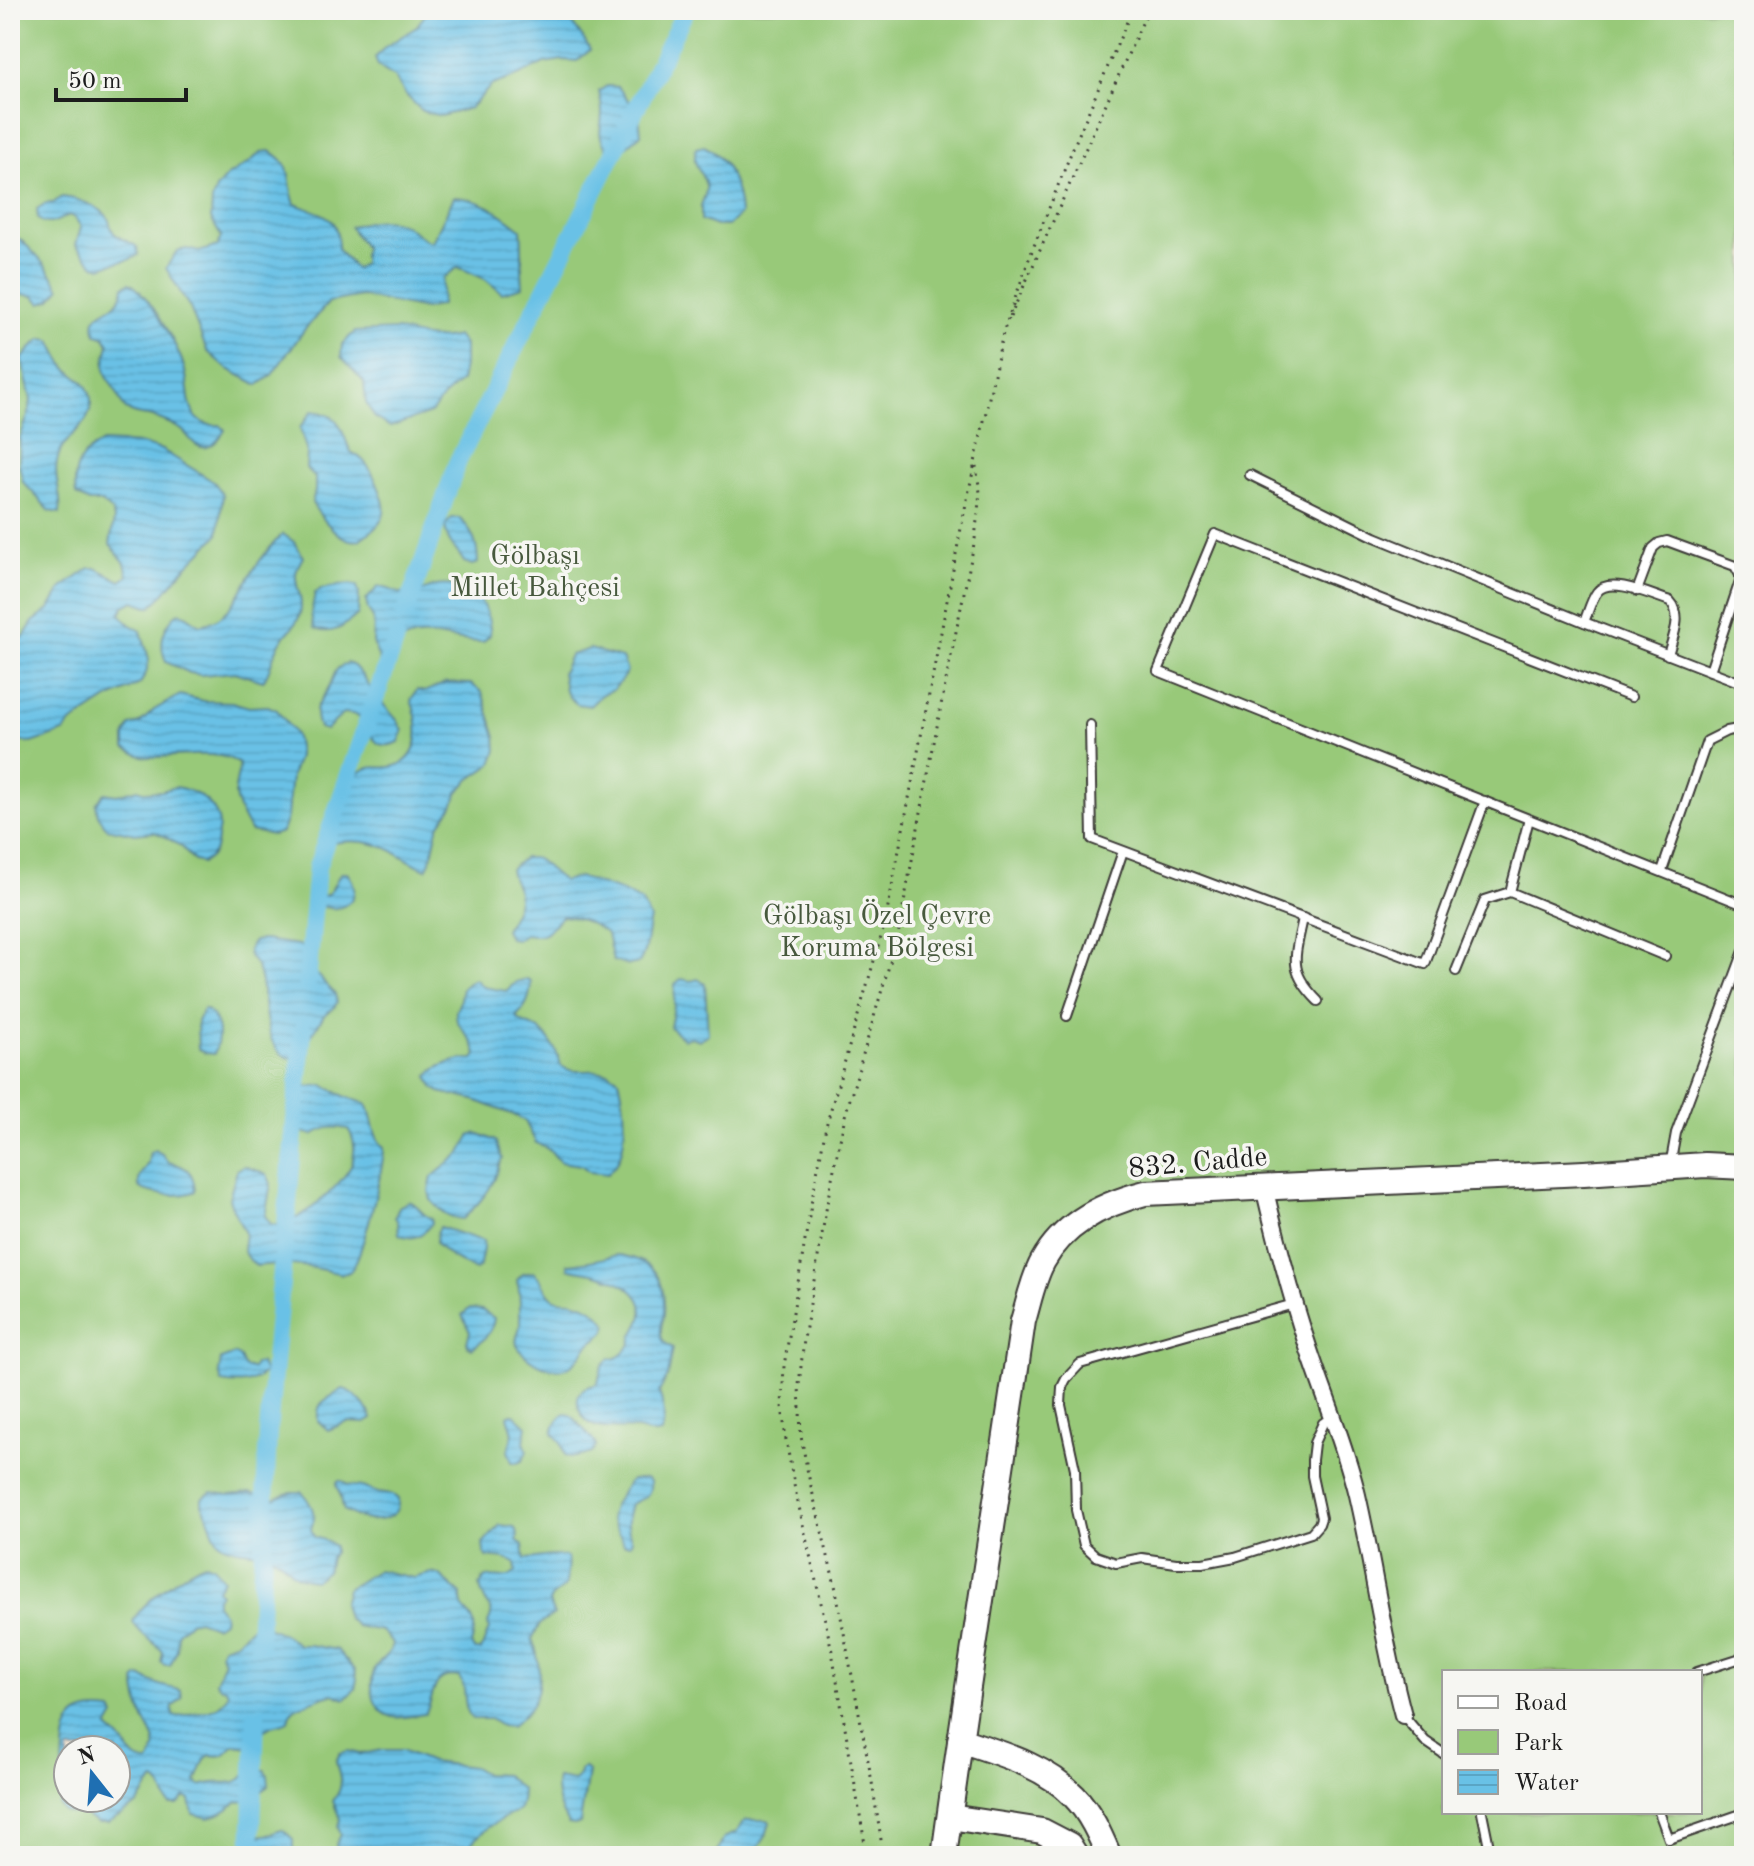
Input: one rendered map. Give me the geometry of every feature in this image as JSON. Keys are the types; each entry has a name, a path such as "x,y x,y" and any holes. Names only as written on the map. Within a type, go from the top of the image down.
{"street":[{"name":"832. Cadde","path":"944,1856 1023,1321 1044,1260 1062,1237 1104,1206 1145,1193 1705,1165 1744,1167"},
{"path":"1264,1187 1294,1304 1357,1494 1392,1674 1403,1715"},
{"path":"960,1740 1044,1772 1074,1796 1096,1827 1109,1856"},
{"path":"950,1817 1042,1831 1069,1845 1076,1856"}],"lane":[{"path":"1250,475 1375,537 1744,684"},
{"path":"1631,697 1215,534 1158,671 1744,905"},
{"path":"1637,591 1653,548 1663,542 1735,566 1740,581 1710,671"},
{"path":"1584,622 1596,593 1615,584 1670,601 1676,607 1678,616 1668,655"},
{"path":"1090,725 1092,839 1425,964 1485,801"},
{"path":"1662,871 1707,741 1727,731 1744,728"},
{"path":"1510,892 1529,819"},
{"path":"1067,1016 1123,851"},
{"path":"1456,971 1485,900 1510,892 1665,956"},
{"path":"1303,918 1296,957 1297,971 1304,987 1318,1001"},
{"path":"1670,1167 1676,1133 1744,951"},
{"path":"1294,1304 1080,1364 1070,1373 1062,1387 1061,1405 1075,1469 1076,1510 1084,1545 1109,1562 1142,1558 1203,1563 1235,1557 1311,1533 1321,1518 1312,1476 1314,1443 1323,1423 1333,1419"},
{"path":"1702,1670 1744,1657"},
{"path":"1403,1715 1425,1741 1442,1753"},
{"path":"1660,1814 1669,1839 1744,1813"},
{"path":"1482,1814 1491,1856"}],"path":[{"path":"867,1856 832,1651 786,1440 782,1406 784,1366 826,1126 885,923 921,730 1003,333 1051,202 1132,10"},
{"path":"1003,333 1148,10"},
{"path":"882,1856 872,1782 838,1600 801,1436 799,1385 804,1339 845,1116 898,935 975,539 980,492 975,463"}],"green space":[{"name":"Gölbaşı Özel Çevre Koruma Bölgesi","path":"10,10 1744,10 1744,1856 10,1856"}],"water":[{"path":"429,10 565,10 590,50 577,61 544,63 492,85 470,108 441,116 422,111 395,78 378,66 375,58 385,47 415,28"},
{"path":"607,86 618,87 639,114 641,134 620,152 608,151 600,135 602,112 599,91"},
{"path":"704,146 726,166 737,195 740,214 728,226 716,226 701,220 706,186 696,165 695,155 696,148"},
{"path":"270,151 287,168 295,204 322,214 333,222 338,250 356,269 363,263 364,247 350,227 372,221 395,222 432,242 454,197 464,198 498,212 521,229 523,287 502,293 485,279 458,267 443,278 441,305 425,309 361,296 329,302 271,376 258,385 226,368 207,351 190,308 166,268 177,251 187,249 199,252 218,246 221,236 211,219 216,189 226,177 261,152"},
{"path":"62,197 102,211 114,233 137,247 138,255 102,267 94,265 76,245 81,227 75,218 69,215 50,223 38,219 37,209"},
{"path":"20,239 43,262 60,289 50,300 41,303 34,296 21,294 10,283 10,245"},
{"path":"129,283 154,309 177,349 193,412 202,422 220,425 225,430 210,446 199,446 175,426 127,410 108,378 105,364 109,344 104,336 96,334 94,325 99,314 117,303 124,286"},
{"path":"396,330 434,338 457,336 464,345 464,366 461,381 431,413 390,427 375,418 366,403 364,382 341,357 342,344 355,332"},
{"path":"42,339 51,340 64,364 90,394 90,412 64,444 57,461 60,513 50,511 23,482 19,464 20,438 31,400 22,359"},
{"path":"312,411 335,419 351,452 368,466 382,494 384,515 381,521 359,540 338,534 312,503 315,477 306,468 307,453 300,428"},
{"path":"103,442 141,444 162,450 214,482 223,494 218,535 150,607 134,601 124,606 120,614 141,631 149,659 140,684 108,699 71,723 64,732 32,743 15,741 10,738 10,651 33,622 49,610 62,588 90,568 121,581 128,576 125,563 110,544 114,519 112,511 102,502 89,502 76,495 75,477 79,463"},
{"path":"452,518 460,518 471,533 478,563 472,565 464,562 450,542 445,525"},
{"path":"283,534 294,542 303,557 296,575 301,609 297,621 279,645 263,681 235,672 190,673 166,662 162,641 174,617 179,612 201,625 219,618 232,606 270,547"},
{"path":"350,584 357,586 358,614 332,631 314,628 311,614 315,593"},
{"path":"463,585 475,593 486,613 490,635 483,642 437,636 415,637 397,646 387,663 380,663 373,642 373,618 366,600 378,587 408,594 436,586"},
{"path":"590,649 622,658 627,671 613,690 602,694 590,706 577,704 569,697 562,673 570,655"},
{"path":"348,663 362,675 397,720 403,730 399,742 382,745 352,714 344,713 326,730 319,728 318,705 337,670"},
{"path":"446,683 471,684 482,692 496,736 497,750 492,764 457,793 439,826 426,869 374,844 333,843 329,832 346,799 351,781 364,770 390,767 409,758 417,740 411,700 417,690 424,692"},
{"path":"180,695 249,707 268,706 277,710 295,734 298,757 291,776 287,817 282,832 273,835 250,831 235,797 239,764 231,759 209,755 146,757 125,748 125,737 130,726 140,723 154,710"},
{"path":"175,787 204,799 218,818 215,850 202,863 194,861 182,847 164,836 154,832 135,834 107,828 98,815 96,804 105,793 117,795 138,789 146,792"},
{"path":"524,858 536,858 563,881 579,877 642,902 650,919 639,963 629,965 613,961 607,934 574,918 562,916 543,934 509,938 505,929 518,899 510,869"},
{"path":"341,873 347,873 352,882 353,897 336,908 319,905 320,897 331,891"},
{"path":"254,941 299,945 305,950 315,973 335,994 337,1002 324,1015 304,1048 290,1058 280,1053 273,1044 260,978 248,954"},
{"path":"475,979 483,987 506,991 516,982 531,981 527,1003 516,1017 548,1038 561,1066 574,1071 608,1072 619,1079 624,1110 623,1145 616,1164 607,1174 560,1162 550,1150 536,1143 525,1121 514,1115 474,1100 440,1092 433,1087 428,1076 437,1068 474,1059 477,1055 456,1014 462,989"},
{"path":"681,979 698,979 705,984 708,1034 699,1040 691,1037 684,1039 670,1027 675,984"},
{"path":"204,1009 214,1017 218,1029 214,1054 198,1048 197,1021"},
{"path":"323,1085 367,1104 377,1138 384,1147 377,1192 360,1252 346,1273 290,1265 256,1266 243,1249 245,1233 229,1198 237,1170 244,1166 267,1174 271,1184 265,1216 271,1224 281,1224 316,1205 351,1166 354,1147 348,1129 329,1128 313,1135 302,1132 292,1114 290,1102 296,1092 305,1087"},
{"path":"477,1133 496,1141 502,1159 492,1184 481,1200 463,1219 453,1217 441,1211 431,1200 432,1177 461,1153 470,1136"},
{"path":"155,1150 168,1162 188,1170 195,1191 166,1195 139,1187 150,1152"},
{"path":"409,1201 431,1218 432,1223 413,1237 399,1234 395,1217 399,1207"},
{"path":"440,1227 483,1241 480,1266 476,1270 454,1259 436,1243"},
{"path":"619,1255 650,1267 663,1291 661,1336 673,1348 668,1376 659,1392 664,1417 661,1433 658,1434 637,1429 598,1427 589,1422 579,1408 581,1392 597,1384 604,1364 618,1357 630,1345 642,1314 638,1298 626,1286 601,1275 568,1268 568,1264"},
{"path":"533,1272 552,1297 587,1306 608,1325 577,1360 565,1368 542,1366 522,1353 517,1344 520,1296 517,1280 523,1274"},
{"path":"469,1309 482,1310 494,1318 487,1336 472,1348 468,1346 470,1332 462,1315"},
{"path":"235,1354 244,1367 252,1369 260,1363 265,1372 245,1383 222,1382 219,1373 221,1359"},
{"path":"343,1389 360,1401 372,1419 365,1423 347,1422 328,1430 318,1421 319,1408"},
{"path":"566,1413 595,1442 592,1453 575,1457 565,1455 561,1442 553,1433 557,1421"},
{"path":"511,1414 527,1426 524,1441 527,1451 522,1461 517,1463 512,1462 508,1451 513,1433 508,1416"},
{"path":"646,1478 650,1481 650,1490 646,1496 631,1504 628,1522 632,1540 630,1544 624,1544 612,1522 612,1511 629,1482"},
{"path":"338,1481 393,1495 398,1499 398,1507 390,1517 361,1519 343,1509 336,1485"},
{"path":"212,1492 228,1495 251,1493 274,1499 291,1492 302,1492 312,1509 314,1518 311,1529 314,1537 334,1546 327,1571 315,1580 305,1579 272,1556 222,1544 215,1536 202,1505 202,1498"},
{"path":"500,1525 514,1527 517,1540 523,1545 525,1559 567,1557 566,1586 549,1602 554,1615 540,1624 532,1639 539,1680 531,1707 511,1727 501,1726 490,1719 472,1719 466,1707 462,1682 459,1677 450,1676 438,1682 425,1714 401,1718 386,1714 376,1704 372,1682 375,1668 393,1643 381,1631 356,1626 347,1618 343,1604 347,1589 378,1570 414,1578 431,1573 439,1575 461,1594 462,1606 474,1624 471,1645 475,1650 481,1650 491,1614 480,1585 485,1577 506,1577 516,1571 515,1563 487,1557 484,1552 483,1544"},
{"path":"205,1563 213,1566 223,1579 217,1589 220,1594 216,1604 224,1614 223,1621 214,1626 198,1620 189,1622 178,1632 177,1650 170,1665 164,1665 161,1662 163,1652 133,1622 144,1606 164,1588"},
{"path":"256,1622 299,1645 337,1650 355,1670 355,1689 346,1699 333,1694 301,1705 291,1712 288,1721 259,1734 249,1747 234,1745 224,1754 210,1755 205,1759 196,1782 200,1786 237,1781 249,1769 265,1770 269,1785 252,1800 238,1802 209,1818 193,1814 190,1800 185,1797 178,1805 170,1805 161,1786 155,1781 132,1808 132,1753 139,1760 149,1762 155,1748 154,1737 141,1710 135,1681 139,1677 181,1691 182,1698 172,1708 173,1716 214,1708 228,1694 216,1682 224,1660 220,1653 222,1646 237,1641"},
{"path":"85,1711 112,1711 115,1716 108,1728 115,1734 66,1734 71,1722"},
{"path":"402,1750 431,1762 473,1767 485,1774 505,1775 522,1790 520,1806 481,1834 462,1856 338,1856 336,1844 341,1835 338,1827 340,1819 333,1801 340,1781 336,1761 340,1753 348,1751 361,1754"},
{"path":"585,1768 588,1772 580,1823 568,1824 558,1802 557,1778 574,1781 581,1769"},
{"path":"77,1814 122,1814 108,1823 98,1823"},
{"path":"747,1820 770,1822 766,1836 753,1856 710,1856 718,1850 724,1838 737,1832"},
{"path":"283,1830 293,1839 293,1856 212,1856 224,1851 243,1853 255,1838"}],"waterway":[{"path":"405,614 458,461 686,10"},
{"path":"307,983 317,867 396,639"},
{"path":"259,1645 268,1432 303,1029"},
{"path":"251,1856 256,1715"}],"park label":[{"name":"Gölbaşı Millet Bahçesi","path":"535,573"}]}
